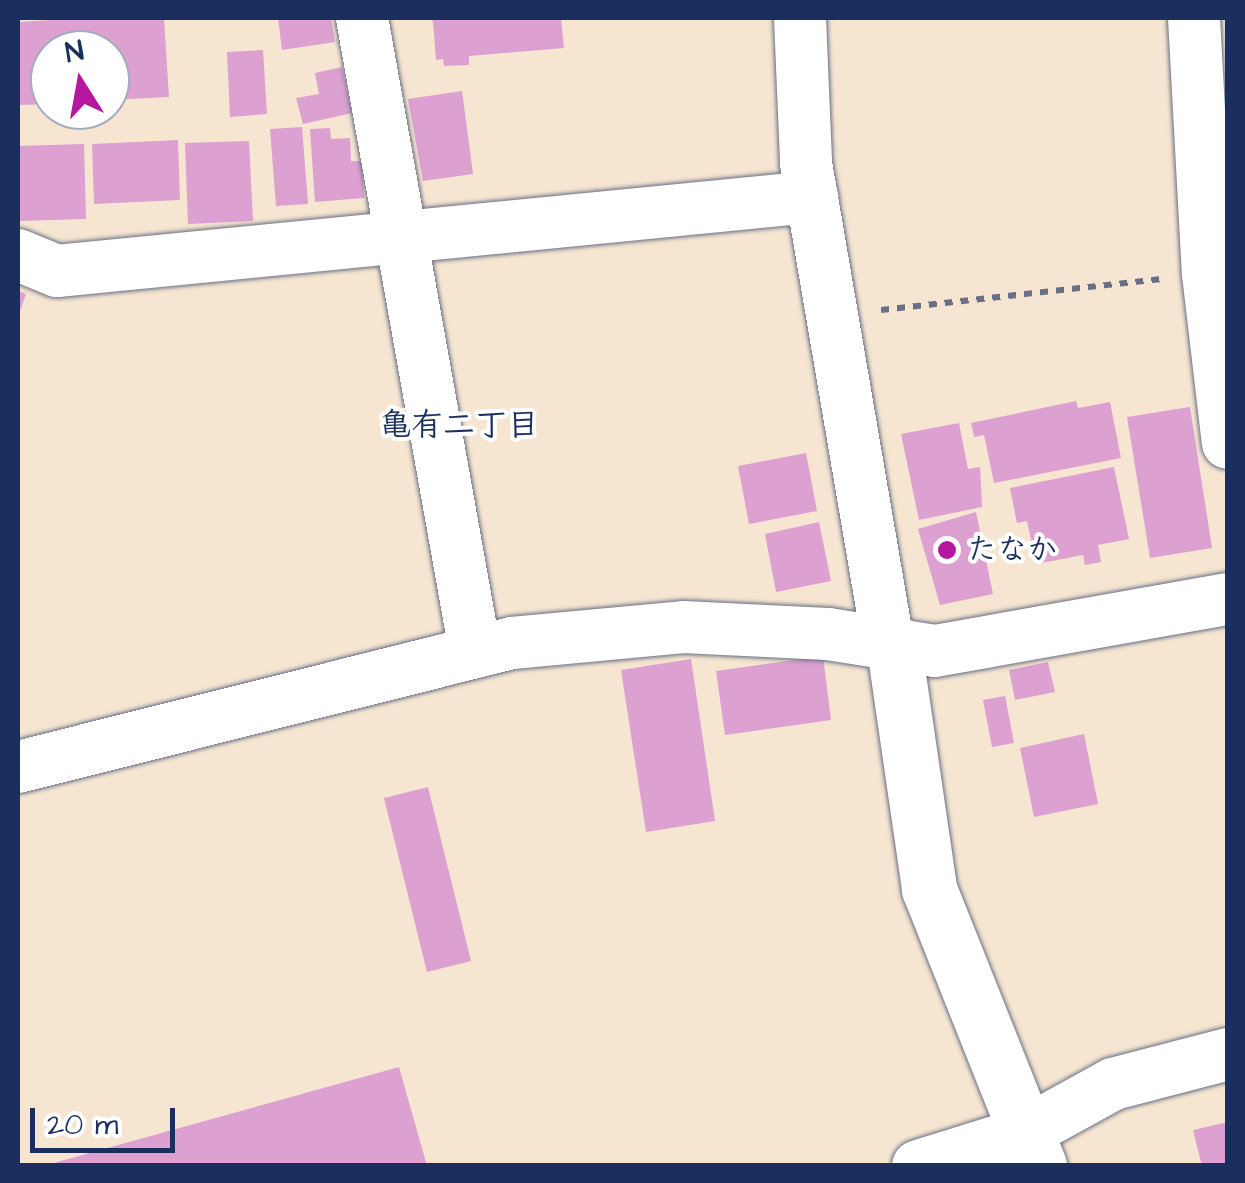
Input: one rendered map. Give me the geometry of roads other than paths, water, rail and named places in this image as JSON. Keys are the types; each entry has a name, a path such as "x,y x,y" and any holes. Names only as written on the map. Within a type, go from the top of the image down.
{"street":[{"path":"362,18 475,651"},
{"path":"800,18 812,198 891,641 929,889 1032,1149"},
{"path":"1194,18 1208,274 1223,370 1228,444"},
{"path":"18,255 57,270 812,198"},
{"path":"18,767 475,651 683,626 891,641 935,651 1228,599"},
{"path":"918,1166 1032,1149 1113,1084 1228,1054"}],"place":[{"name":"たなか","path":"947,550"}],"district":[{"name":"亀有二丁目","path":"459,426"}]}
